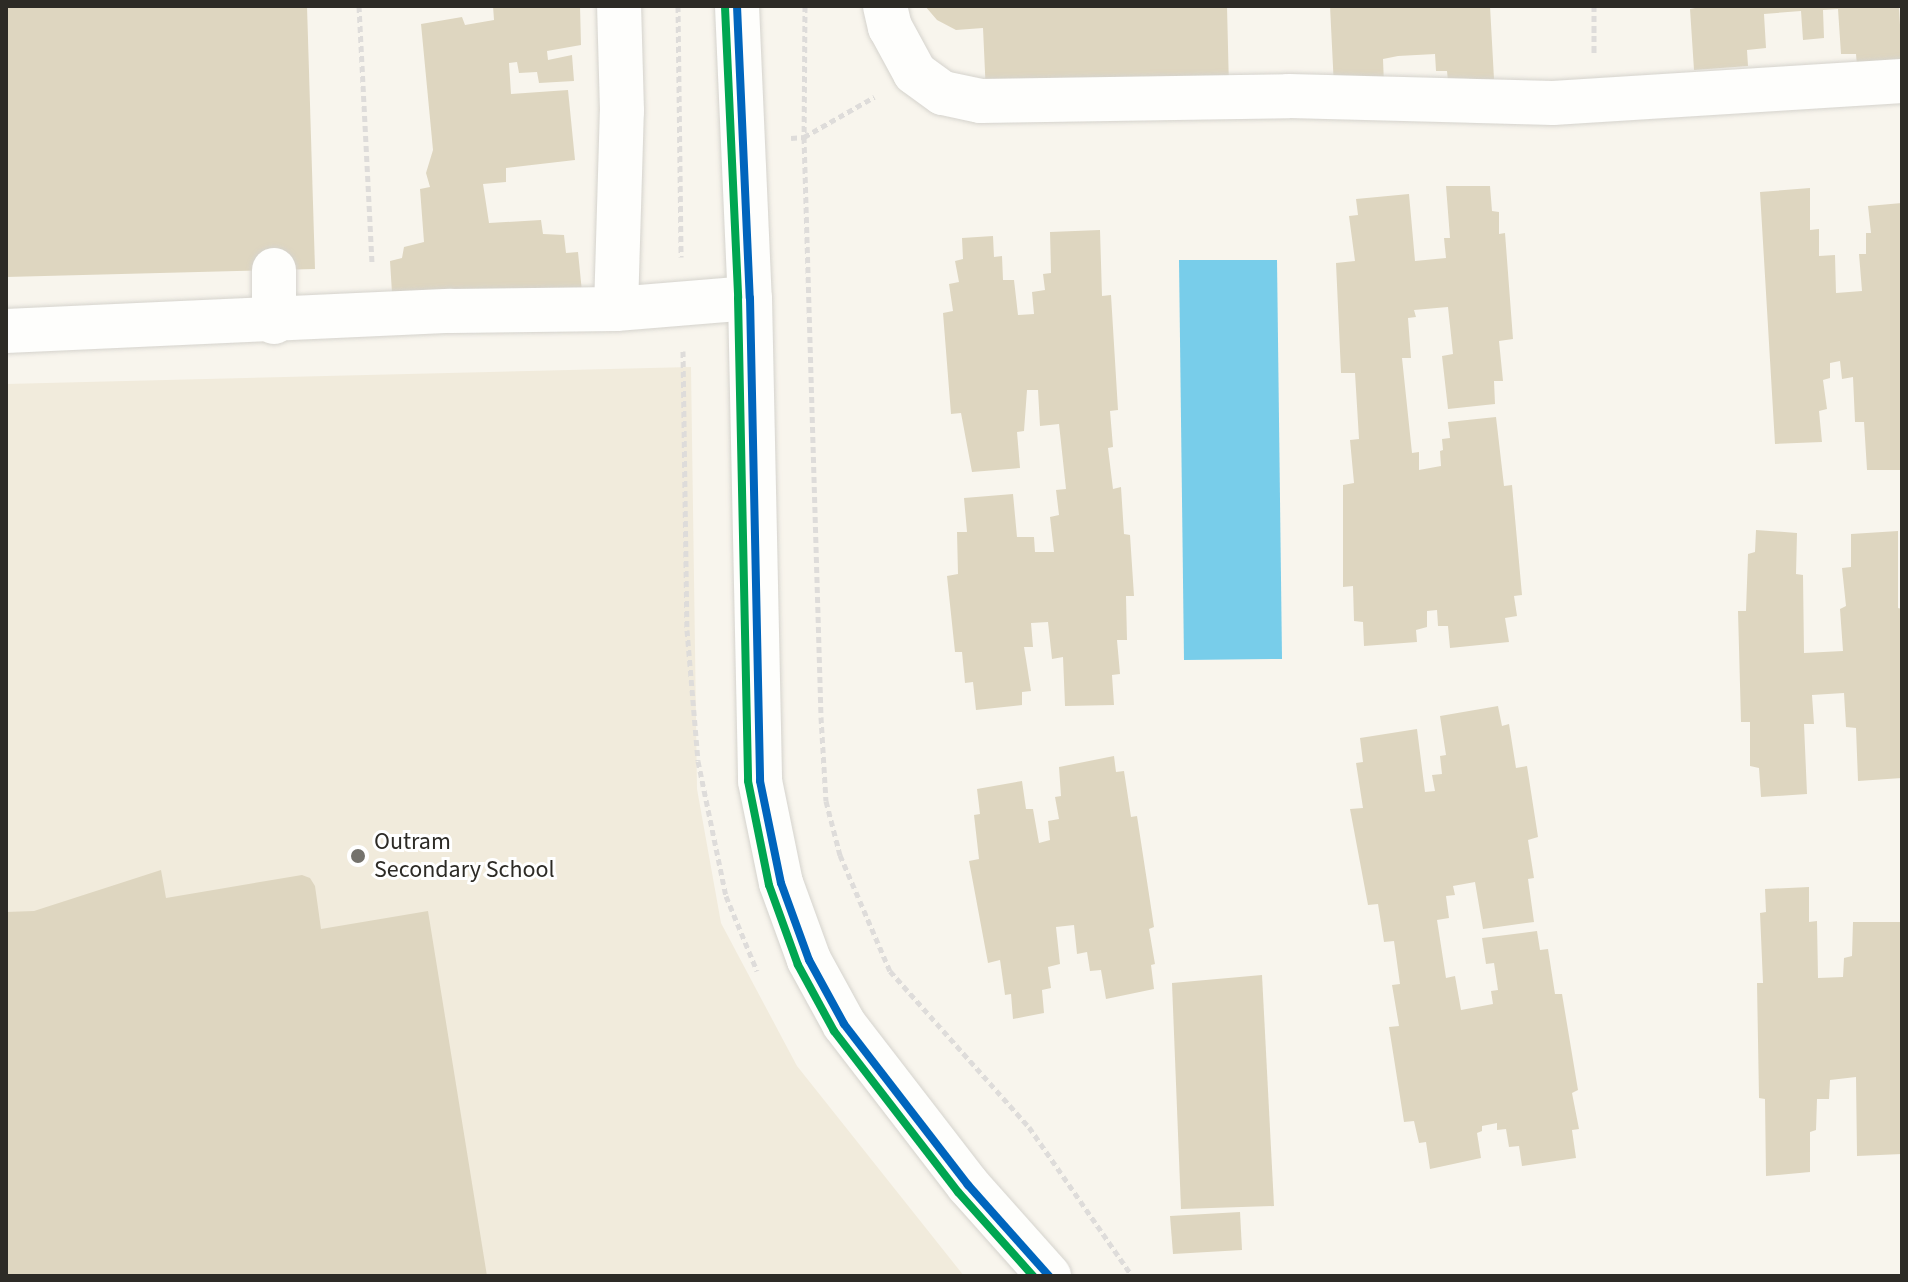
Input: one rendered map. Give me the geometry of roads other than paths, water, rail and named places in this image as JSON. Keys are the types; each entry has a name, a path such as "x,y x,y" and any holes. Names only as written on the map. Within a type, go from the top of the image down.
{"street":[{"path":"616,309 622,111 619,6"},
{"path":"737,6 750,298 760,781 781,883 809,960 844,1024 968,1185 1049,1276"},
{"path":"885,6 890,27 915,73 943,93 981,101 1289,96 1553,103 1902,81"},
{"path":"274,270 274,322"},
{"path":"6,331 616,309 750,298"}],"water":[{"path":"1179,260 1277,260 1282,659 1184,660"}],"place":[{"name":"Outram Secondary School","path":"358,856"}]}
